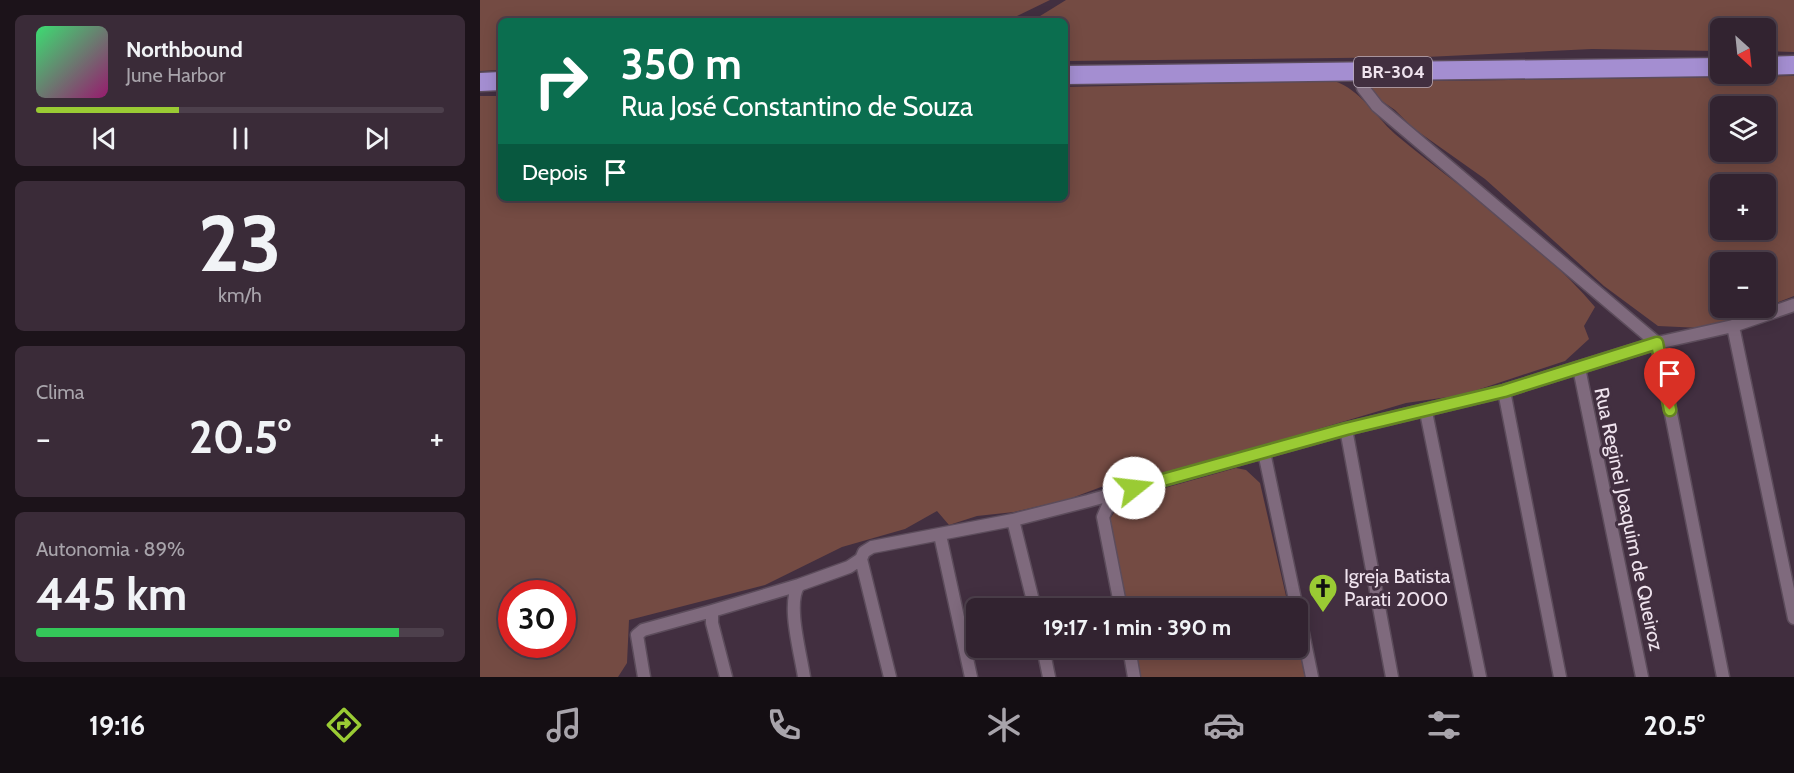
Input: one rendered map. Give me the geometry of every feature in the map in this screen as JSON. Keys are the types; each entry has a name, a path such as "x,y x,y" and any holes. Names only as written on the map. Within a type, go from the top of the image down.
{"highway":[{"path":"1776,66 1794,65"},
{"name":"BR-304","path":"1068,75 1710,67"},
{"path":"480,81 498,81"}],"street":[{"path":"1361,73 1363,88 1377,106 1657,343 1723,677"},
{"path":"644,677 637,635 643,630 799,585 849,567 861,559 864,552 872,547 1013,520 1088,501 1346,429 1504,391 1657,343 1733,326 1794,305"},
{"path":"1733,326 1794,618"},
{"name":"Rua Reginei Joaquim de Queiroz","path":"1579,368 1642,677"},
{"path":"1504,391 1560,677"},
{"path":"1426,411 1480,677"},
{"path":"1346,429 1392,677"},
{"path":"1264,452 1296,598"},
{"path":"1103,517 1113,494"},
{"path":"1088,501 1103,517 1119,598"},
{"path":"1013,520 1032,598"},
{"path":"940,535 971,677"},
{"path":"861,559 890,677"},
{"path":"799,585 794,593 794,612 804,677"},
{"path":"712,610 712,623 726,677"},
{"path":"1045,658 1049,677"},
{"path":"1131,658 1134,677"},
{"path":"1308,658 1312,677"}],"shaded area":[{"path":"480,0 1050,0 1013,18 498,18 498,70 480,71"},
{"path":"1066,0 1794,0 1794,52 1776,51 1776,18 1710,18 1710,51 1592,49 1426,57 1068,61 1068,18 1037,18"},
{"path":"1776,76 1794,76 1794,296 1776,303 1776,252 1710,252 1710,318 1740,318 1701,328 1658,326 1604,286 1485,179 1413,128 1395,110 1376,97 1368,82 1710,77 1710,84 1776,84"},
{"path":"1334,81 1352,90 1395,134 1499,216 1549,260 1595,307 1584,326 1589,339 1565,361 1462,395 1406,403 1244,451 1136,481 1109,484 1069,499 1014,512 977,516 949,525 937,511 905,529 842,547 765,585 629,620 627,663 618,677 480,677 480,96 498,96 498,201 1068,201 1068,87"},
{"path":"1236,468 1246,470 1260,483 1286,598 1124,598 1110,519 1122,500"},
{"path":"1136,658 1301,658 1305,677 1139,677"}],"place":[{"name":"Igreja Batista Parati 2000","path":"1323,614"}],"route":[{"path":"1134,488 1346,429 1504,391 1657,343 1670,410"}]}
